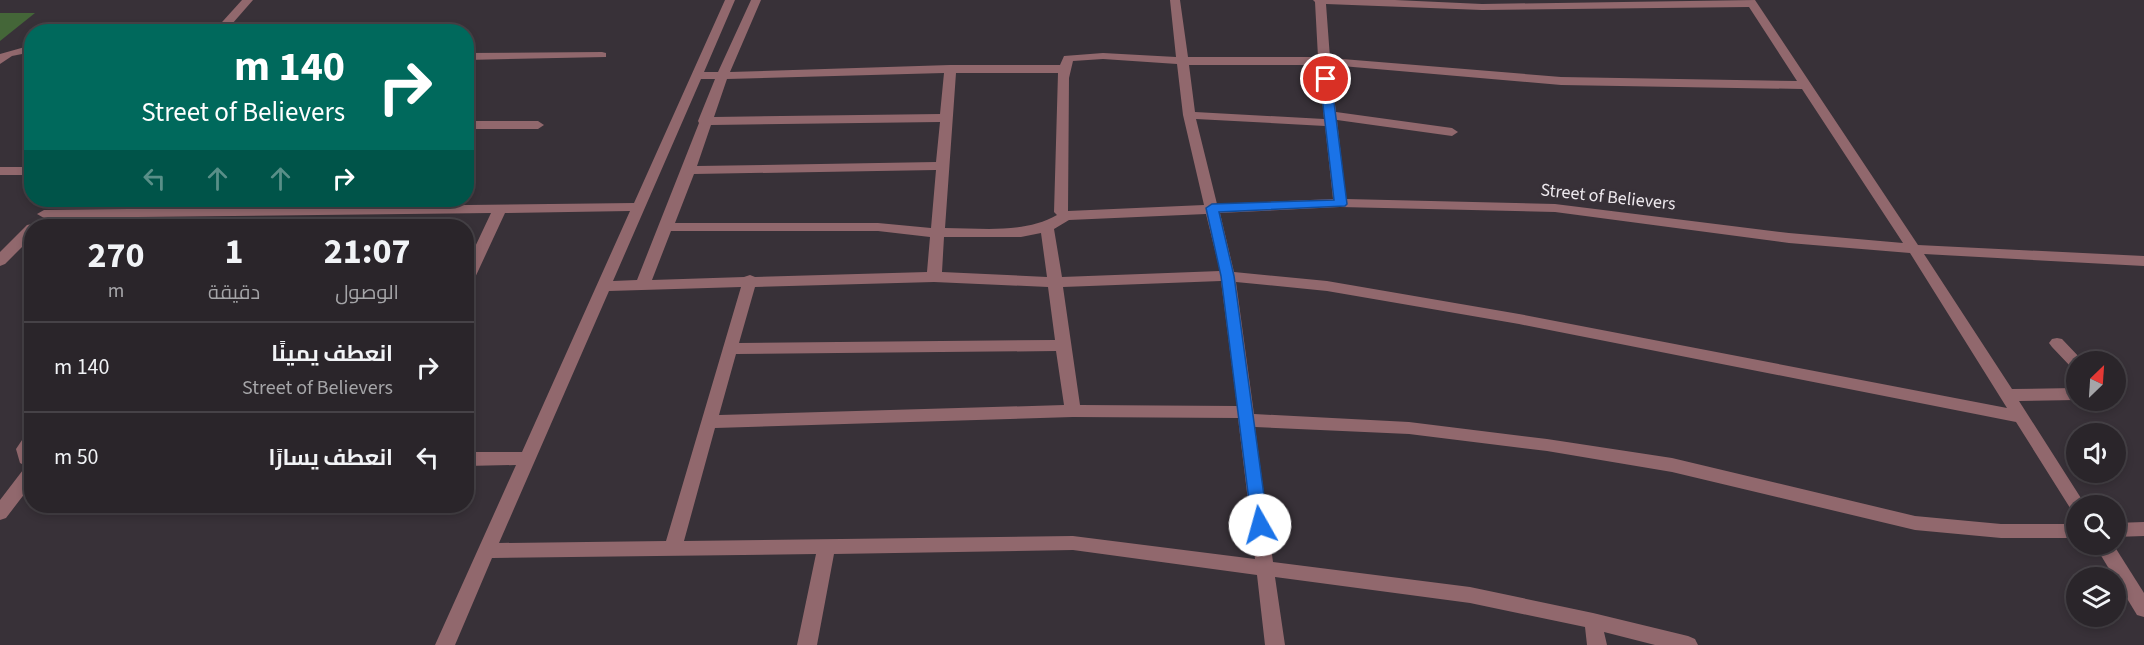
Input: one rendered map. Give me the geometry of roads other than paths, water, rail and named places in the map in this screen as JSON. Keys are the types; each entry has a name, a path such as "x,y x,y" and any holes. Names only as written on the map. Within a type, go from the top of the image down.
{"street":[{"path":"226,24 248,0"},
{"path":"445,645 730,0"},
{"path":"642,284 689,170 704,121 722,75 756,0"},
{"path":"1175,0 1189,115 1228,276 1275,645"},
{"path":"1340,204 1319,0 1482,7 1752,2 2071,495"},
{"path":"0,60 8,54 24,50"},
{"path":"474,57 602,55"},
{"path":"666,227 878,227 938,233 1021,232 1047,226 1066,216 1061,212 1064,69 1068,58 1103,56 1183,61 1324,62 1561,81 1806,85"},
{"path":"696,76 951,69 1064,69"},
{"path":"934,277 951,69"},
{"path":"1189,115 1330,119 1452,132"},
{"path":"704,121 946,118"},
{"path":"474,125 538,124"},
{"path":"689,170 943,166"},
{"path":"0,171 24,171"},
{"name":"Street of Believers","path":"1066,216 1340,204 1500,205 1555,208 1789,238 1914,249 2144,261"},
{"path":"39,219 51,207"},
{"path":"239,211 242,207"},
{"path":"44,214 637,207"},
{"path":"474,265 500,209"},
{"path":"192,219 197,212"},
{"path":"1047,226 1073,411"},
{"path":"0,261 24,236"},
{"path":"603,286 750,280 934,277 1056,282 1228,276 1327,286 1519,319 2022,417"},
{"path":"673,547 750,280"},
{"path":"2057,343 2066,352"},
{"path":"730,349 1062,345"},
{"path":"2007,395 2066,394"},
{"path":"709,422 1073,411 1246,416 1409,428 1547,445 1672,465 1915,523 2001,531 2066,531"},
{"path":"474,459 527,458"},
{"path":"0,513 24,481"},
{"path":"2126,530 2144,529"},
{"path":"487,551 1072,543 1470,595 1593,621 1688,645"},
{"path":"807,645 827,545"},
{"path":"2110,555 2144,609"},
{"path":"1593,621 1598,645"}]}
